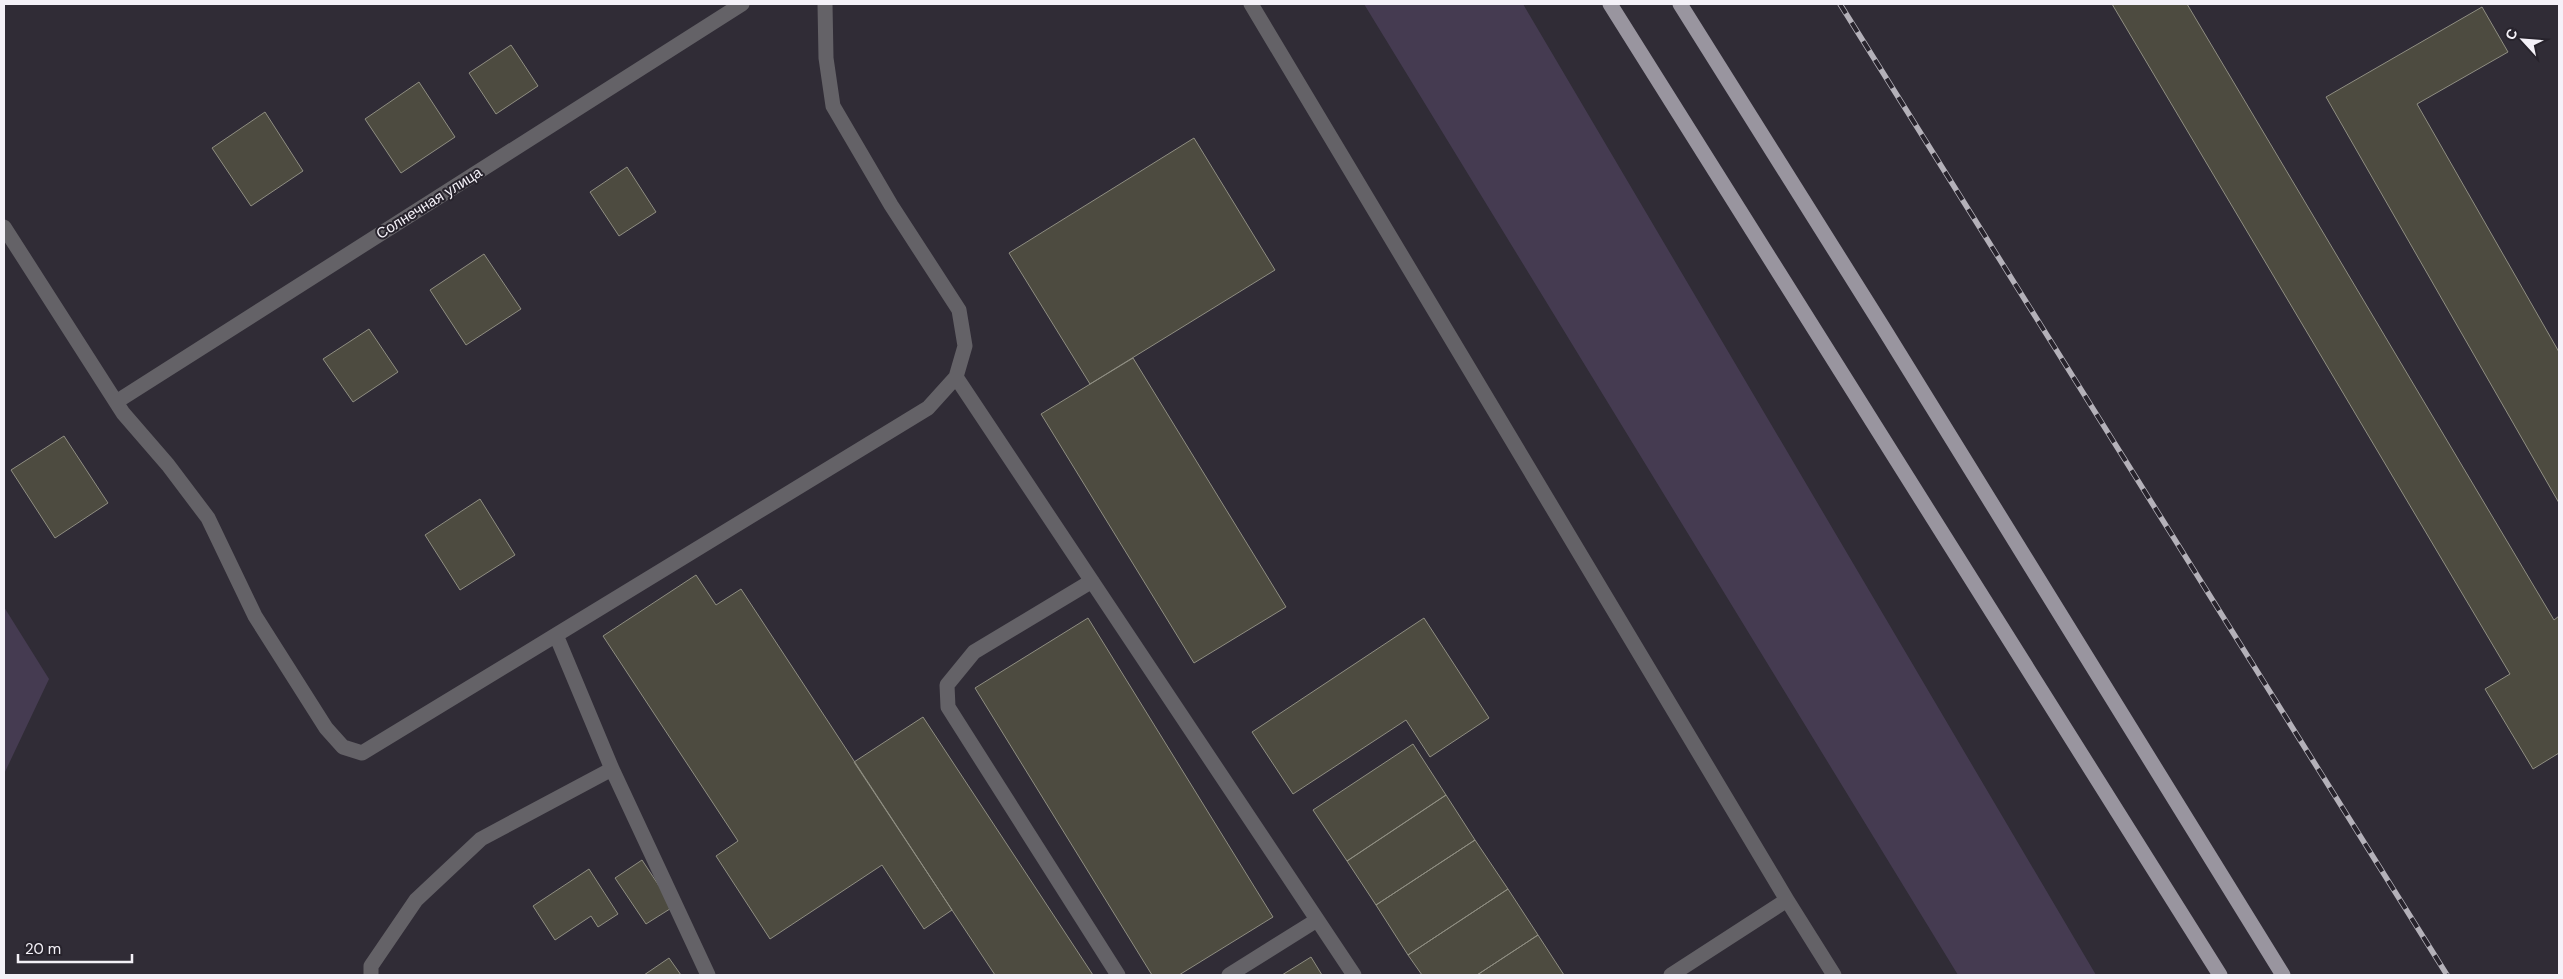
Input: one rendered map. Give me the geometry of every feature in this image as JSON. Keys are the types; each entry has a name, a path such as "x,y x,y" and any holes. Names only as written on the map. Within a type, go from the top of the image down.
{"main road":[{"path":"1610,4 2220,975"},
{"path":"1680,4 1879,321 2283,975"}],"street":[{"name":"Солнечная улица","path":"116,402 742,4"},
{"path":"4,227 116,402 208,518 255,616 326,728 343,747 362,753 928,408 956,377 965,346 960,310 891,205 833,106 826,58 825,4"},
{"path":"1251,4 1787,900 1834,975"},
{"path":"956,377 1354,975"},
{"path":"1092,581 974,652 946,685 948,707 1118,975"},
{"path":"556,635 612,769 708,975"},
{"path":"371,975 371,966 416,900 481,839 612,769"},
{"path":"1671,975 1787,900"},
{"path":"1229,975 1317,920"}],"shaded area":[{"path":"1364,4 1523,4 2096,975 1958,975"},
{"path":"4,607 49,679 4,774"}],"building":[{"path":"2112,4 2187,4 2554,620 2559,616 2559,753 2533,769 2485,689 2510,674"},
{"path":"2482,7 2508,52 2417,104 2559,352 2559,503 2326,97"},
{"path":"511,45 538,86 496,114 469,73"},
{"path":"419,82 455,137 401,173 365,119"},
{"path":"265,112 303,171 251,206 212,148"},
{"path":"1194,138 1275,270 1090,384 1009,253"},
{"path":"627,167 656,212 619,236 590,192"},
{"path":"484,254 521,309 466,345 430,290"},
{"path":"369,329 398,372 353,402 323,359"},
{"path":"1133,358 1286,607 1194,663 1041,414"},
{"path":"64,436 108,503 55,538 11,470"},
{"path":"480,499 515,555 460,590 425,535"},
{"path":"696,575 716,605 741,589 952,910 924,929 882,865 770,939 716,856 738,841 603,636"},
{"path":"1088,618 1273,917 1179,975 1152,975 975,688"},
{"path":"1424,618 1489,718 1430,757 1406,720 1293,794 1252,732"},
{"path":"923,717 1093,975 995,975 854,762"},
{"path":"1413,744 1446,795 1347,861 1313,810"},
{"path":"1446,795 1475,840 1376,905 1347,861"},
{"path":"1475,840 1508,889 1408,955 1376,905"},
{"path":"642,860 673,907 646,924 615,878"},
{"path":"589,869 618,914 598,927 591,916 555,940 533,906"},
{"path":"1508,889 1538,935 1477,975 1422,975 1408,955"},
{"path":"1538,935 1564,975 1477,975"},
{"path":"1311,957 1322,975 1282,975"},
{"path":"669,958 681,975 644,975"}],"railway":[{"path":"1840,4 2447,975"}]}
